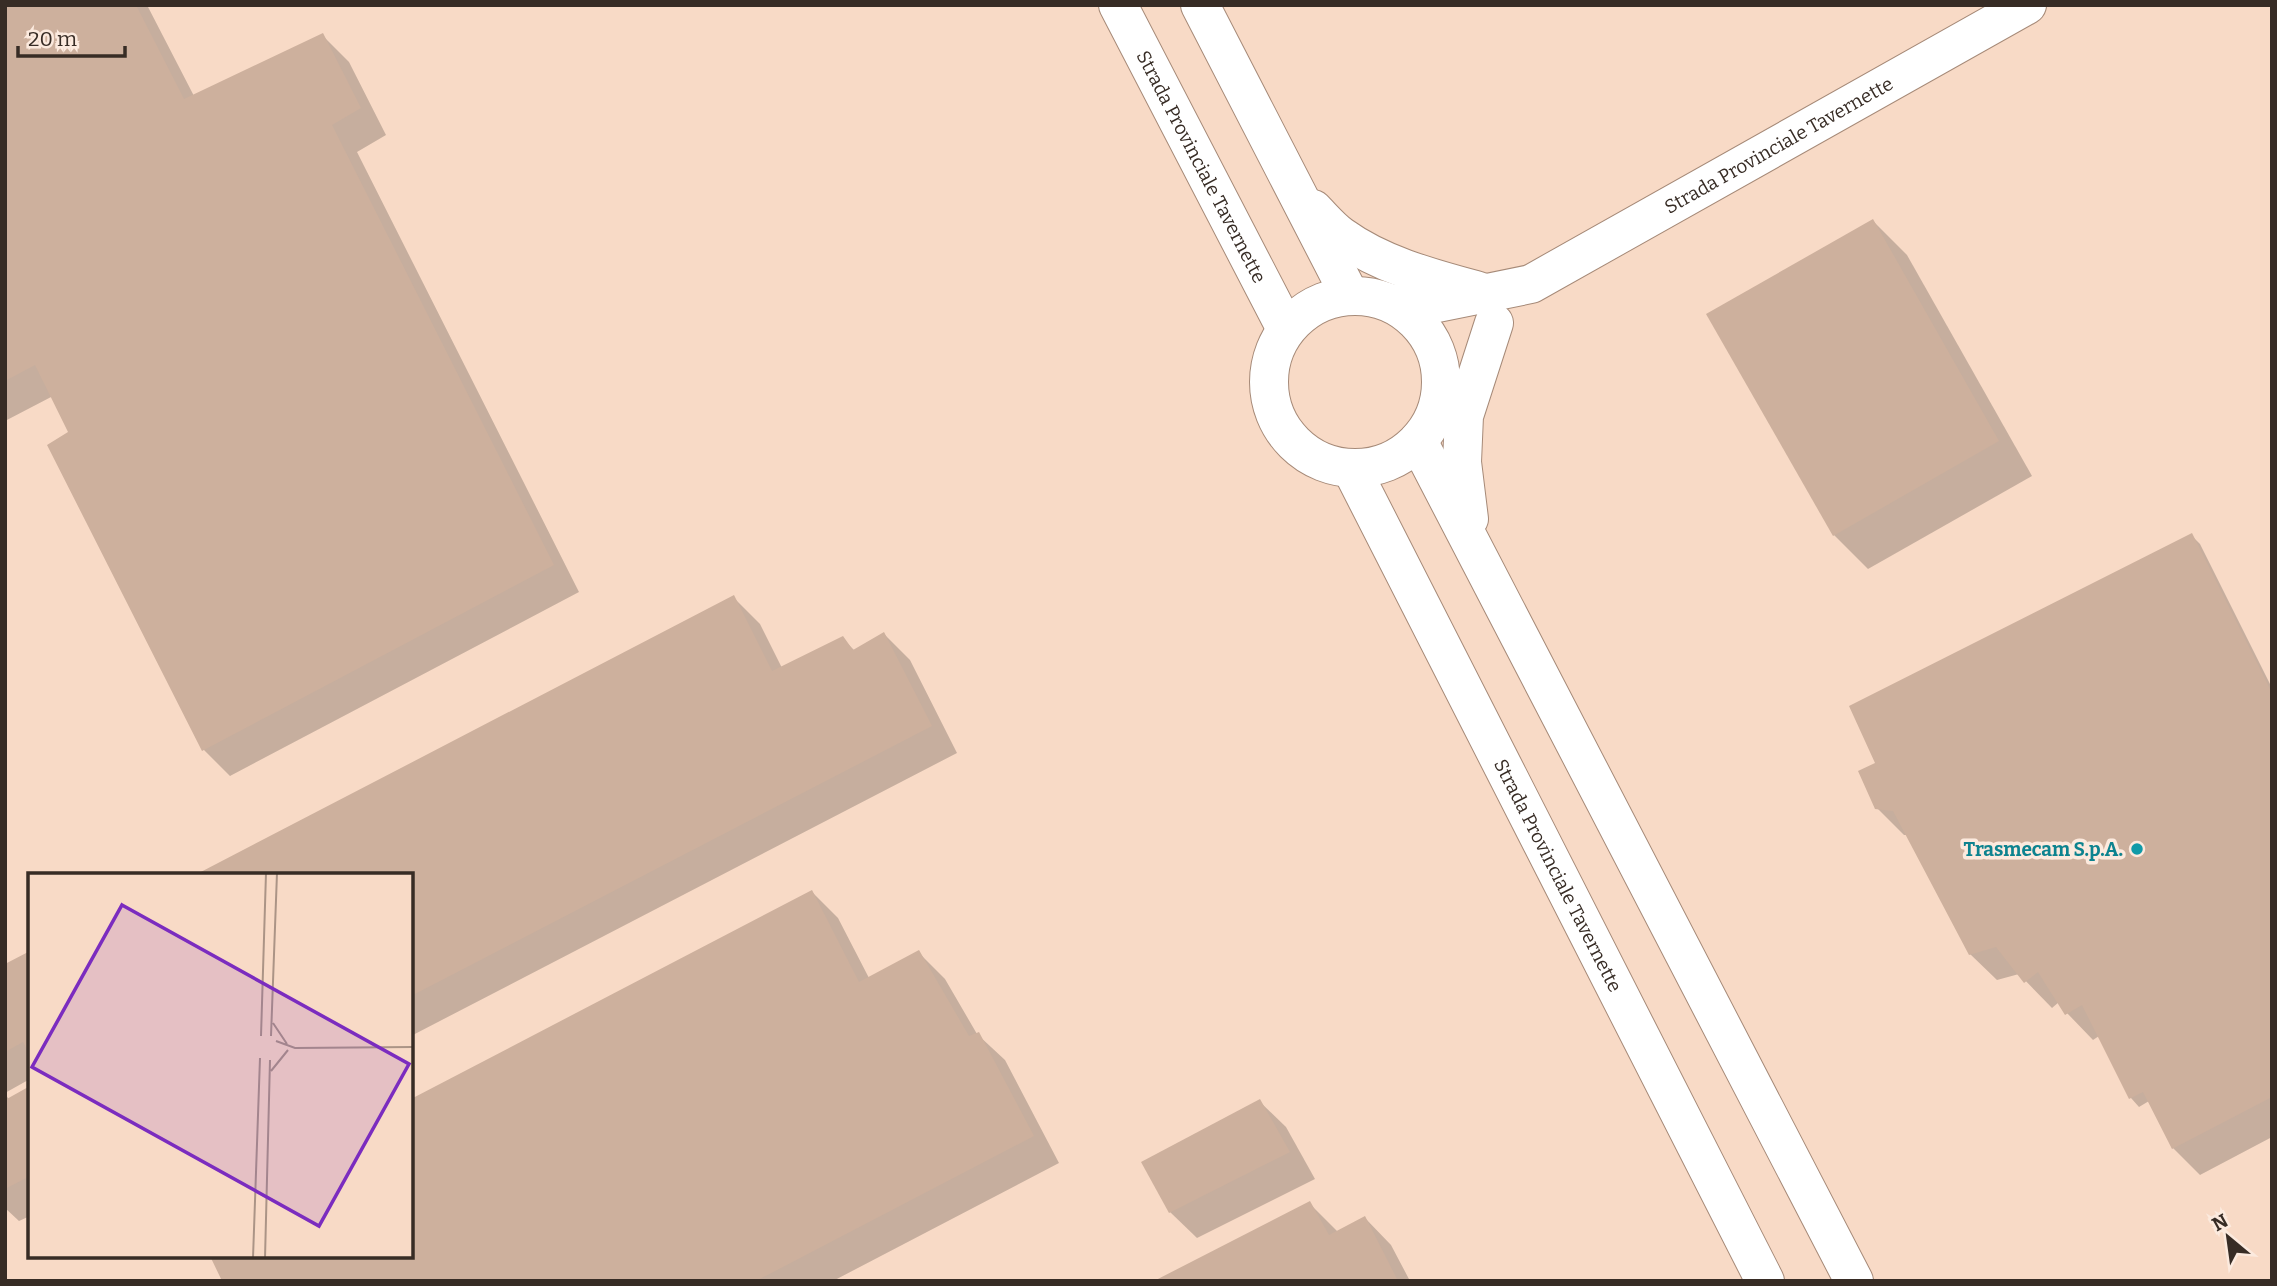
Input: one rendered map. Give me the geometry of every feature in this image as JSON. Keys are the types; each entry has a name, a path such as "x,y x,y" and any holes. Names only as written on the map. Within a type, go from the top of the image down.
{"street":[{"name":"Strada Provinciale Tavernette","path":"1118,5 1286,329"},
{"name":"Strada Provinciale Tavernette","path":"1200,5 1350,296"},
{"name":"Strada Provinciale Tavernette","path":"1438,406 1441,376 1434,347 1417,322 1393,304 1372,297 1350,296 1325,300 1304,312 1286,329 1273,352 1268,379 1271,406 1283,430 1301,450 1325,463 1351,468 1376,466 1399,456 1418,441 1430,425 1491,308 2027,5"},
{"name":"Strada Provinciale Tavernette","path":"1295,190 1339,235 1378,258 1491,308"},
{"name":"Strada Provinciale Tavernette","path":"1393,304 1491,308"},
{"path":"1475,552 1462,462 1464,416 1491,308"},
{"path":"1418,441 1854,1281"},
{"name":"Strada Provinciale Tavernette","path":"1351,468 1765,1281"}],"building":[{"path":"5,5 136,5 184,99 323,33 361,108 332,125 554,565 202,751 47,445 68,432 35,365 5,381"},
{"path":"1873,219 1999,441 1833,536 1706,314"},
{"name":"Trasmecam S.p.A.","path":"2192,533 2272,693 2272,1097 2172,1149 2143,1092 2129,1099 2082,1005 2065,1015 2038,972 2024,983 1996,947 1969,955 1893,811 1875,809 1858,771 1875,763 1849,706"},
{"path":"734,595 772,671 843,636 853,650 884,632 932,726 413,995 413,873 199,873"},
{"path":"812,890 859,982 919,950 969,1036 979,1032 1034,1136 756,1281 222,1281 211,1258 413,1258 413,1098"},
{"path":"28,952 28,1051 23,1042 5,1052 5,964"},
{"path":"28,1087 28,1177 5,1189 5,1100"},
{"path":"1260,1099 1290,1152 1169,1213 1141,1162"},
{"path":"1310,1201 1329,1235 1365,1216 1398,1281 1154,1281"}],"place":[{"name":"Trasmecam S.p.A.","path":"2137,849"}]}
